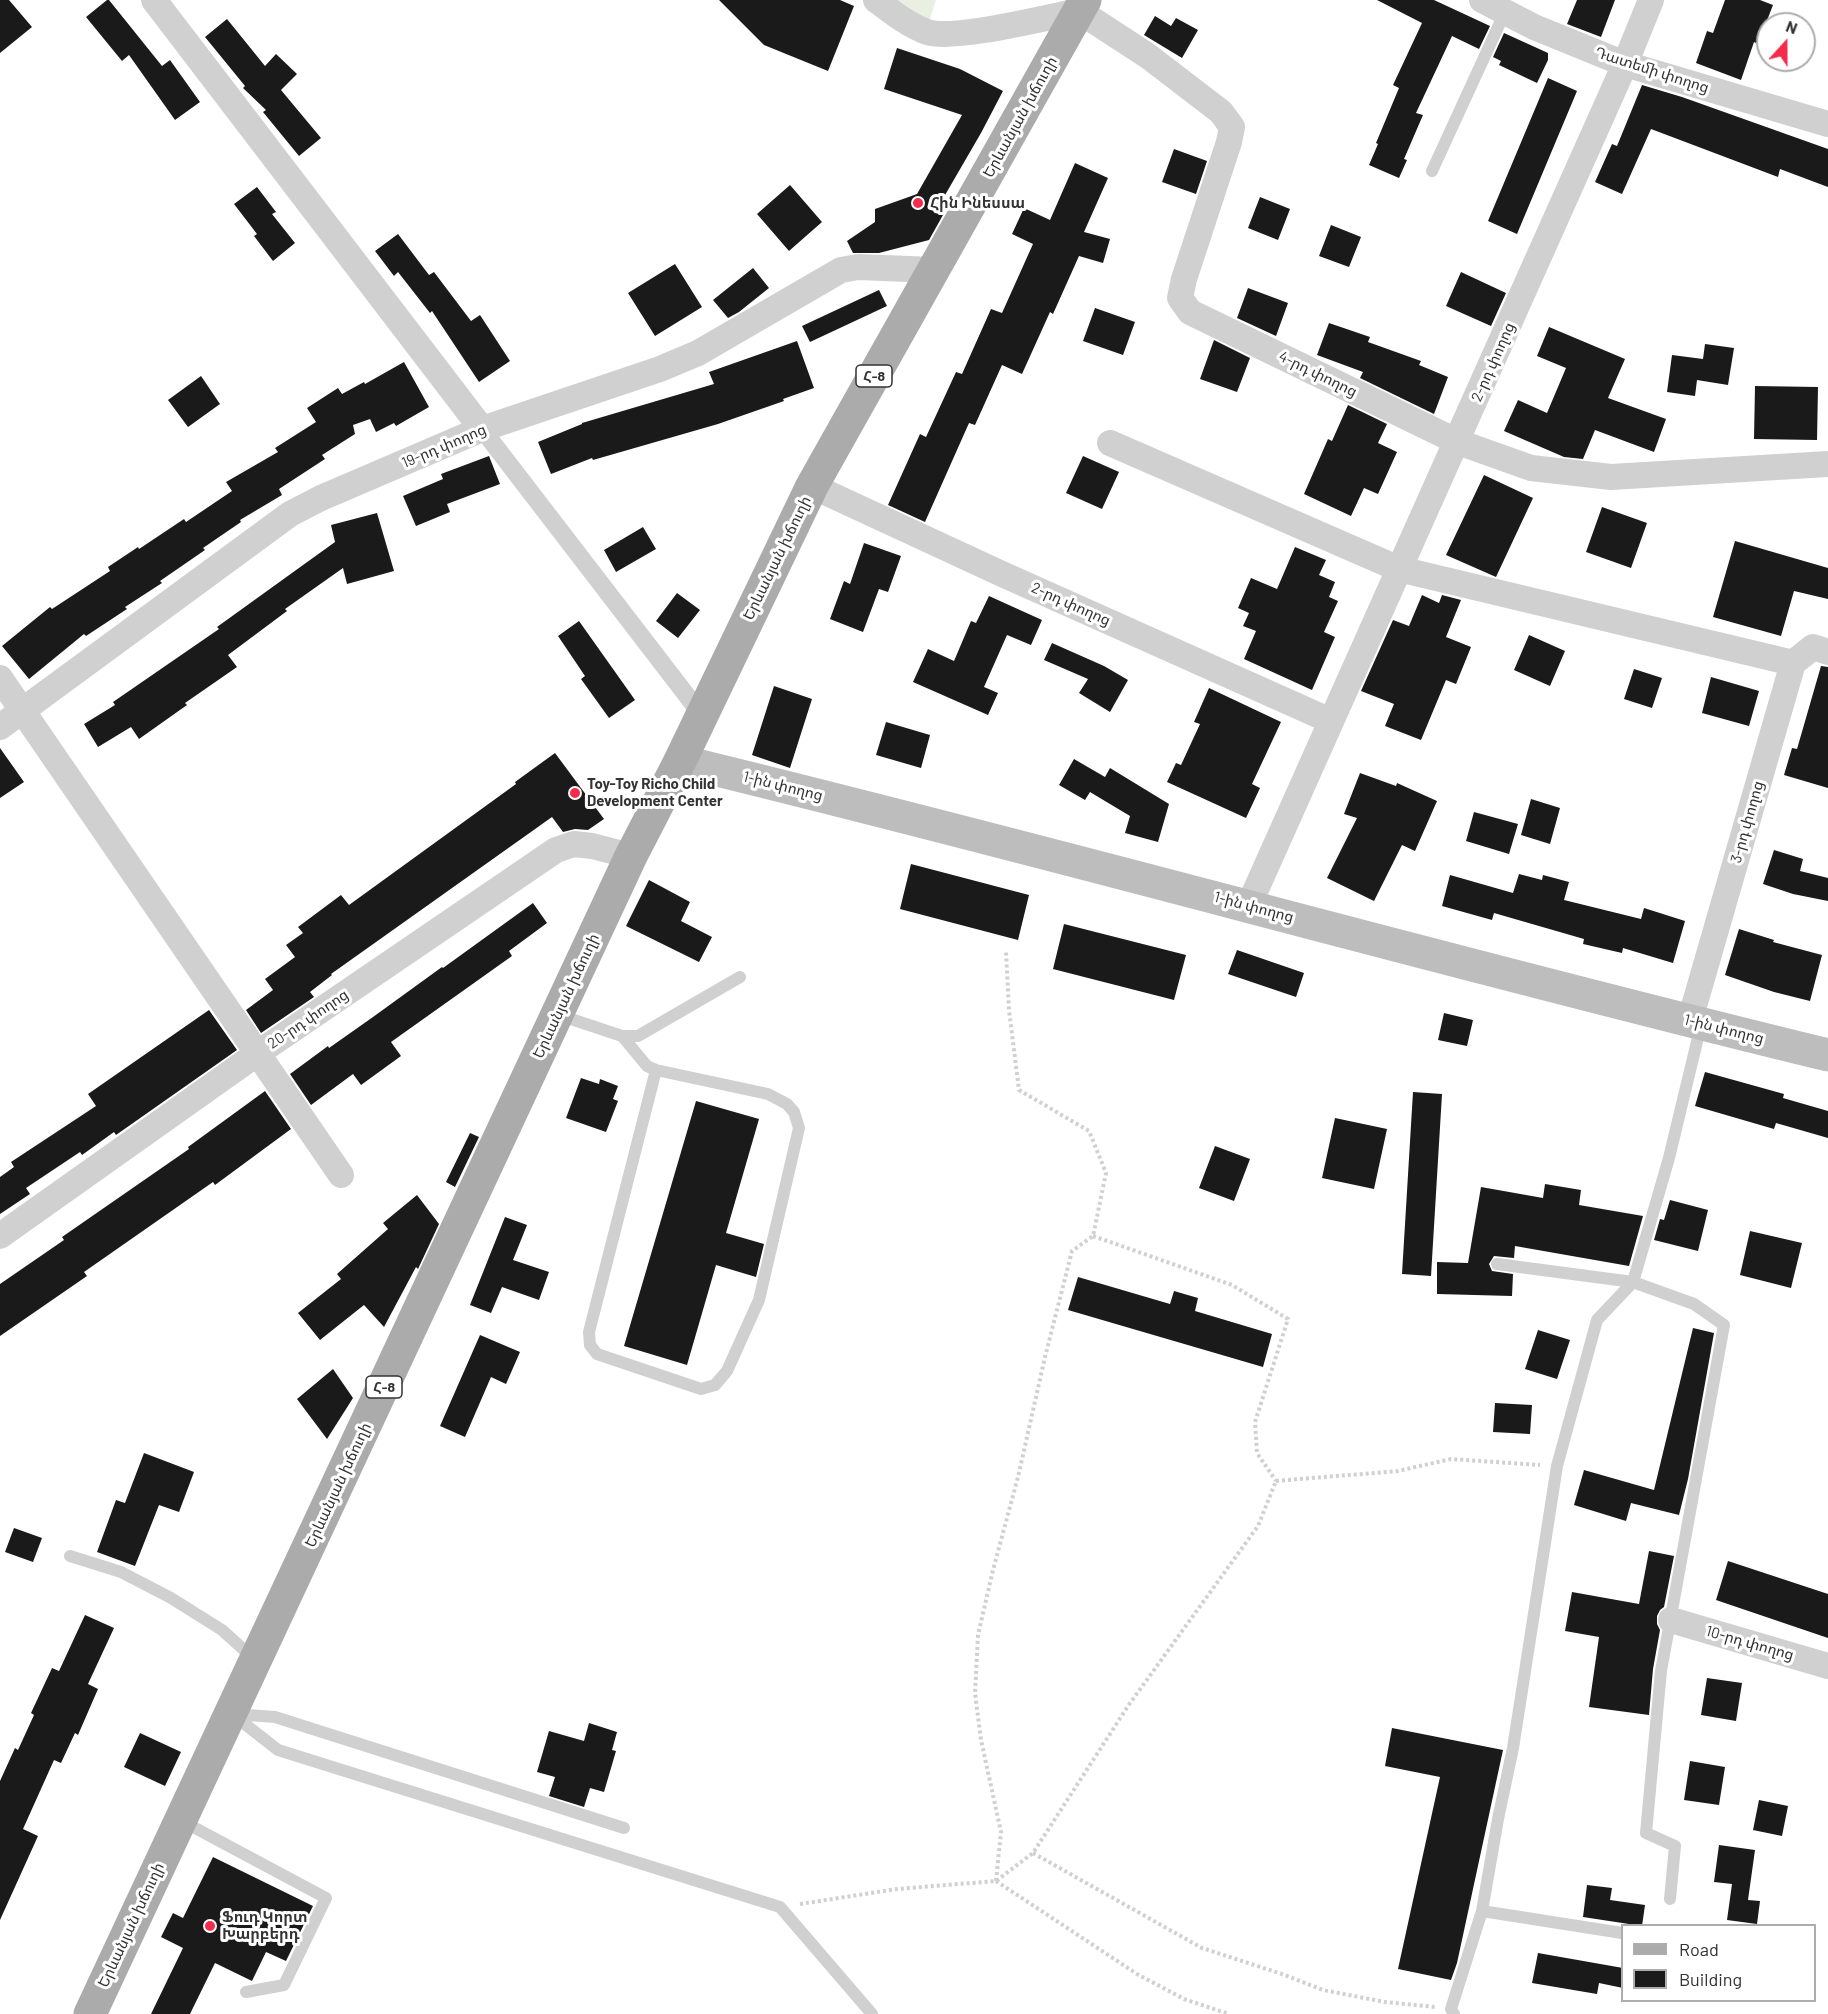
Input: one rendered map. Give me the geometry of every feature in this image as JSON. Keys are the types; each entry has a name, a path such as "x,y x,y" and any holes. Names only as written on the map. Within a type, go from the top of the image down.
{"main road":[{"name":"Երևանյան խճուղի","path":"90,2014 631,856 680,761 812,486 1082,6"},
{"name":"1-ին փողոց","path":"680,761 1249,905 1636,1008 1828,1055"}],"street":[{"path":"154,0 701,714"},
{"path":"876,0 907,23 930,33 962,34 1082,6"},
{"name":"Դատեմի փողոց","path":"1482,0 1534,27 1625,64 1828,124"},
{"name":"2-րդ փողոց","path":"1249,905 1458,442 1651,0"},
{"name":"4-րդ փողոց","path":"1082,6 1221,112 1232,127 1184,279 1180,298 1190,312 1458,442 1531,468 1611,477 1828,464"},
{"name":"19-րդ փողոց","path":"0,727 290,514 321,498 482,429 660,369 698,353 841,270 858,267 934,270"},
{"path":"1110,443 1399,569 1793,663 1813,647 1828,652"},
{"name":"2-րդ փողոց","path":"812,486 1331,721"},
{"name":"3-րդ փողոց","path":"1695,1022 1793,663"},
{"path":"0,678 341,1175"},
{"name":"20-րդ փողոց","path":"0,1236 258,1053 556,850 574,844 631,856"},
{"name":"10-րդ փողոց","path":"1671,1620 1828,1666"}],"lane":[{"path":"1432,171 1505,12"},
{"path":"558,1014 622,1036 638,1036 740,977"},
{"path":"1452,2012 1482,1911 1513,1748 1557,1466 1598,1320 1633,1282 1669,1158 1695,1022"},
{"path":"622,1036 647,1066 656,1070 768,1094 787,1104 794,1112 799,1128 759,1300 727,1371 715,1385 700,1389 597,1354 590,1345 589,1332 656,1070"},
{"path":"1497,1264 1633,1282 1694,1304 1724,1325 1661,1671 1646,1833 1675,1846 1670,1899"},
{"path":"70,1556 121,1572 171,1598 222,1630 256,1661"},
{"path":"231,1713 275,1717 624,1828"},
{"path":"231,1713 278,1750 780,1907 872,2014"},
{"path":"181,1821 326,1898 284,1985 246,1992"},
{"path":"1482,1911 1621,1933"}],"path":[{"path":"996,1881 1001,1832 981,1740 975,1693 978,1635 1072,1251 1093,1236 1106,1173 1089,1131 1019,1090 1009,1010 1006,952"},
{"path":"1093,1236 1232,1285 1288,1319 1256,1422 1257,1453 1276,1480"},
{"path":"1276,1480 1398,1471 1450,1458 1557,1466"},
{"path":"780,1907 897,1889 996,1881 1032,1853 1128,1706 1258,1526 1276,1480"},
{"path":"1032,1853 1202,1948 1323,1990 1452,2012"},
{"path":"996,1881 1137,1974 1184,1999 1229,2014"}],"green space":[{"path":"897,0 936,0 929,22"}],"building":[{"path":"0,0 9,0 32,27 0,53"},
{"path":"107,0 162,66 170,60 200,102 175,120 129,55 122,61 86,17"},
{"path":"719,0 840,0 854,6 828,71 764,45"},
{"path":"1377,0 1434,0 1490,26 1479,49 1452,36 1416,113 1423,115 1404,159 1407,160 1399,178 1369,165 1399,88 1393,85 1422,23"},
{"path":"1577,0 1615,0 1601,37 1567,24"},
{"path":"1725,0 1760,0 1773,5 1770,12 1756,12 1756,43 1754,42 1741,80 1696,63 1707,31 1713,33"},
{"path":"1155,16 1171,26 1176,18 1198,30 1182,58 1144,35"},
{"path":"227,19 265,66 276,54 297,74 281,90 321,138 299,156 263,112 266,110 243,88 245,86 205,37"},
{"path":"1504,33 1548,53 1548,60 1537,83 1499,65 1501,61 1493,57"},
{"path":"897,48 960,69 1003,91 941,202 948,206 929,240 879,253 853,253 847,241 875,222 875,209 917,194 962,115 884,89"},
{"path":"1548,78 1577,91 1517,234 1488,221"},
{"path":"1642,85 1828,149 1828,187 1780,169 1778,177 1651,129 1622,194 1595,182 1612,144 1617,146"},
{"path":"1174,149 1207,161 1196,194 1162,182"},
{"path":"1075,163 1108,178 1084,232 1110,239 1103,263 1079,256 1053,314 1050,312 1022,374 1002,365 975,425 969,423 925,522 888,505 920,434 926,437 956,372 962,374 991,309 1002,313 1033,244 1012,234 1024,208 1050,220"},
{"path":"790,185 822,222 789,251 757,214"},
{"path":"257,187 276,212 272,214 295,243 273,261 254,236 257,234 234,204"},
{"path":"1260,197 1290,209 1278,240 1248,228"},
{"path":"1331,225 1361,237 1349,267 1319,256"},
{"path":"398,234 429,275 434,272 471,321 480,315 510,361 479,382 432,311 430,313 398,272 394,276 375,251"},
{"path":"675,264 702,307 655,336 628,293"},
{"path":"753,268 769,288 728,318 713,300"},
{"path":"1461,272 1506,293 1491,326 1446,306"},
{"path":"1248,288 1288,303 1276,336 1237,318"},
{"path":"879,290 887,306 810,342 802,326"},
{"path":"1095,308 1135,322 1123,355 1083,341"},
{"path":"1329,323 1370,337 1368,342 1421,361 1419,365 1448,377 1434,414 1360,378 1363,372 1317,355"},
{"path":"1549,327 1625,359 1608,398 1666,419 1654,452 1595,430 1583,459 1564,457 1504,431 1518,400 1547,413 1566,368 1537,356"},
{"path":"1214,340 1250,358 1237,392 1200,379"},
{"path":"797,341 814,388 718,424 593,460 592,458 551,474 538,442 582,423 714,384 709,372"},
{"path":"1705,344 1734,348 1728,385 1697,380 1695,396 1667,392 1672,355 1703,359"},
{"path":"404,362 429,407 396,426 394,423 376,432 370,419 353,425 355,434 322,455 325,459 279,489 282,495 240,520 241,522 203,548 205,550 160,581 162,583 86,636 84,634 29,679 2,646 50,607 52,609 110,571 108,567 184,519 186,522 232,491 226,482 278,452 275,448 316,422 307,408 338,388 342,394"},
{"path":"201,376 220,404 188,427 168,400"},
{"path":"1755,386 1818,387 1817,440 1754,439"},
{"path":"1348,405 1387,424 1378,443 1397,452 1378,494 1364,488 1351,516 1304,494 1328,439 1332,441"},
{"path":"489,456 500,484 447,504 450,512 416,526 403,496 443,479 441,474"},
{"path":"1083,456 1119,472 1102,509 1066,493"},
{"path":"1484,475 1533,498 1496,577 1446,555"},
{"path":"1602,507 1647,523 1631,568 1586,552"},
{"path":"377,513 394,571 347,584 343,568 285,609 287,611 228,655 237,667 185,703 187,705 139,739 131,727 98,747 84,724 115,705 113,702 219,629 217,627 335,542 331,525"},
{"path":"643,527 656,549 616,572 604,550"},
{"path":"1735,541 1828,568 1828,599 1794,591 1781,636 1713,617"},
{"path":"864,543 901,556 888,592 879,589 863,632 830,619 844,581 850,584"},
{"path":"1295,547 1326,560 1319,575 1335,582 1329,597 1338,601 1324,632 1335,637 1312,690 1244,659 1256,631 1243,626 1249,613 1238,608 1251,578 1277,589"},
{"path":"677,593 700,610 678,638 656,621"},
{"path":"1422,595 1439,603 1442,595 1461,600 1446,637 1471,647 1456,684 1446,680 1421,740 1385,726 1394,704 1361,691 1393,620 1409,626"},
{"path":"989,596 1042,620 1031,645 1007,635 984,687 998,693 988,715 913,682 928,649 954,661 971,621 976,623"},
{"path":"579,621 635,700 609,718 581,679 585,676 558,636"},
{"path":"1529,635 1565,651 1550,686 1514,670"},
{"path":"1052,643 1104,666 1128,680 1110,712 1079,693 1088,679 1044,660"},
{"path":"1821,666 1828,667 1828,788 1784,775 1792,748 1797,749"},
{"path":"1634,669 1662,678 1652,708 1624,699"},
{"path":"1711,677 1759,691 1749,726 1702,713"},
{"path":"774,686 812,699 790,768 752,755"},
{"path":"1209,688 1281,722 1252,784 1260,788 1246,818 1167,782 1176,763 1181,765 1200,724 1194,722"},
{"path":"886,722 930,735 921,768 876,755"},
{"path":"0,748 24,782 0,798"},
{"path":"555,753 604,819 588,830 575,829 563,832 552,817 331,974 310,992 314,997 261,1033 246,1010 273,990 265,979 295,957 286,945 303,933 298,927 341,895 349,905"},
{"path":"1074,759 1105,777 1110,768 1169,804 1158,842 1125,833 1130,816 1090,792 1085,800 1059,785"},
{"path":"1360,773 1396,786 1397,783 1437,801 1415,851 1402,845 1374,901 1327,878 1357,818 1344,814"},
{"path":"1531,799 1560,808 1550,844 1521,835"},
{"path":"1474,812 1518,824 1509,854 1466,841"},
{"path":"1774,850 1803,859 1800,871 1828,878 1828,901 1793,894 1763,884"},
{"path":"911,864 1029,895 1018,940 900,909"},
{"path":"1519,874 1542,880 1543,875 1569,882 1564,900 1641,919 1644,908 1685,921 1673,963 1623,948 1622,953 1583,944 1584,939 1494,913 1492,920 1442,906 1450,875 1513,893"},
{"path":"649,880 690,902 681,921 712,937 699,962 626,926"},
{"path":"533,903 547,923 509,951 512,956 391,1042 401,1056 361,1085 353,1074 311,1105 290,1074"},
{"path":"1064,924 1186,955 1174,1000 1053,969"},
{"path":"1739,929 1774,940 1773,942 1822,955 1810,1001 1774,992 1725,975"},
{"path":"1237,950 1304,973 1296,997 1228,974"},
{"path":"209,1010 237,1050 116,1135 114,1132 82,1155 80,1152 26,1188 30,1194 0,1214 0,1177 14,1167 11,1162 96,1106 88,1094"},
{"path":"1444,1013 1473,1020 1467,1046 1438,1040"},
{"path":"1705,1072 1784,1094 1783,1098 1828,1111 1828,1138 1776,1123 1774,1129 1695,1106"},
{"path":"581,1078 599,1084 600,1079 618,1086 613,1099 618,1101 606,1132 566,1118"},
{"path":"265,1091 291,1129 215,1185 213,1182 84,1272 87,1276 0,1336 0,1284 64,1240 62,1237 189,1149 188,1147"},
{"path":"1413,1092 1442,1094 1431,1276 1402,1274"},
{"path":"696,1101 759,1119 726,1233 764,1244 756,1277 716,1265 687,1365 624,1346"},
{"path":"1335,1118 1387,1129 1374,1189 1322,1178"},
{"path":"470,1133 479,1137 455,1187 446,1182"},
{"path":"1215,1146 1250,1159 1234,1201 1199,1188"},
{"path":"1545,1184 1581,1190 1579,1205 1643,1216 1629,1266 1515,1246 1514,1258 1494,1256 1489,1264 1492,1271 1513,1274 1512,1296 1437,1294 1437,1262 1468,1263 1481,1187 1543,1198"},
{"path":"417,1195 439,1224 418,1269 416,1267 384,1327 364,1305 320,1340 298,1313 341,1279 337,1274 388,1229 383,1223"},
{"path":"1670,1200 1708,1210 1698,1251 1654,1240 1660,1219 1664,1220"},
{"path":"505,1217 527,1225 513,1260 549,1272 539,1300 502,1287 491,1313 470,1305"},
{"path":"1750,1231 1802,1243 1791,1288 1740,1275"},
{"path":"1078,1277 1170,1304 1174,1291 1198,1298 1195,1311 1272,1334 1263,1367 1068,1310"},
{"path":"1693,1328 1714,1333 1688,1479 1679,1515 1631,1503 1626,1521 1574,1505 1584,1470 1654,1490"},
{"path":"1538,1330 1570,1340 1557,1379 1525,1369"},
{"path":"480,1335 520,1352 506,1384 491,1377 465,1437 440,1426"},
{"path":"333,1369 353,1398 327,1439 297,1399"},
{"path":"1495,1403 1532,1405 1530,1434 1493,1432"},
{"path":"144,1453 194,1472 179,1512 159,1505 135,1566 97,1552 116,1500 125,1503"},
{"path":"14,1528 42,1538 33,1562 5,1552"},
{"path":"1649,1551 1674,1556 1664,1607 1657,1616 1660,1630 1653,1669 1649,1715 1589,1707 1599,1637 1565,1631 1572,1592 1639,1604"},
{"path":"1728,1561 1828,1594 1828,1638 1716,1600"},
{"path":"85,1615 114,1628 88,1684 98,1689 78,1735 75,1733 61,1763 54,1760 23,1829 38,1836 0,1920 0,1781 15,1748 18,1750 34,1715 31,1713 52,1668 59,1671"},
{"path":"1707,1678 1742,1683 1736,1721 1701,1715"},
{"path":"589,1723 617,1732 612,1750 616,1751 604,1792 590,1788 584,1807 549,1796 555,1777 537,1772 549,1731 584,1741"},
{"path":"1392,1728 1503,1750 1457,1963 1451,1980 1398,1969 1440,1777 1385,1766"},
{"path":"140,1733 181,1752 165,1786 124,1767"},
{"path":"1690,1761 1725,1767 1719,1805 1684,1800"},
{"path":"1759,1800 1788,1806 1782,1836 1753,1830"},
{"path":"1719,1845 1755,1850 1748,1900 1760,1901 1757,1924 1727,1920 1732,1884 1714,1882"},
{"path":"213,1857 313,1906 286,1961 266,1952 252,1981 215,1963 190,2014 151,2014 183,1948 161,1937 173,1913 183,1918"},
{"path":"1587,1885 1612,1888 1610,1900 1645,1905 1642,1924 1583,1917"},
{"path":"1538,1953 1621,1968 1621,1988 1599,1983 1597,1994 1532,1983"}],"place":[{"name":"Հին Ինեսսա","path":"918,203"},
{"name":"Toy-Toy Richo Child Development Center","path":"575,793"},
{"name":"Ֆուդ Կորտ Խարբերդ","path":"210,1926"}]}
